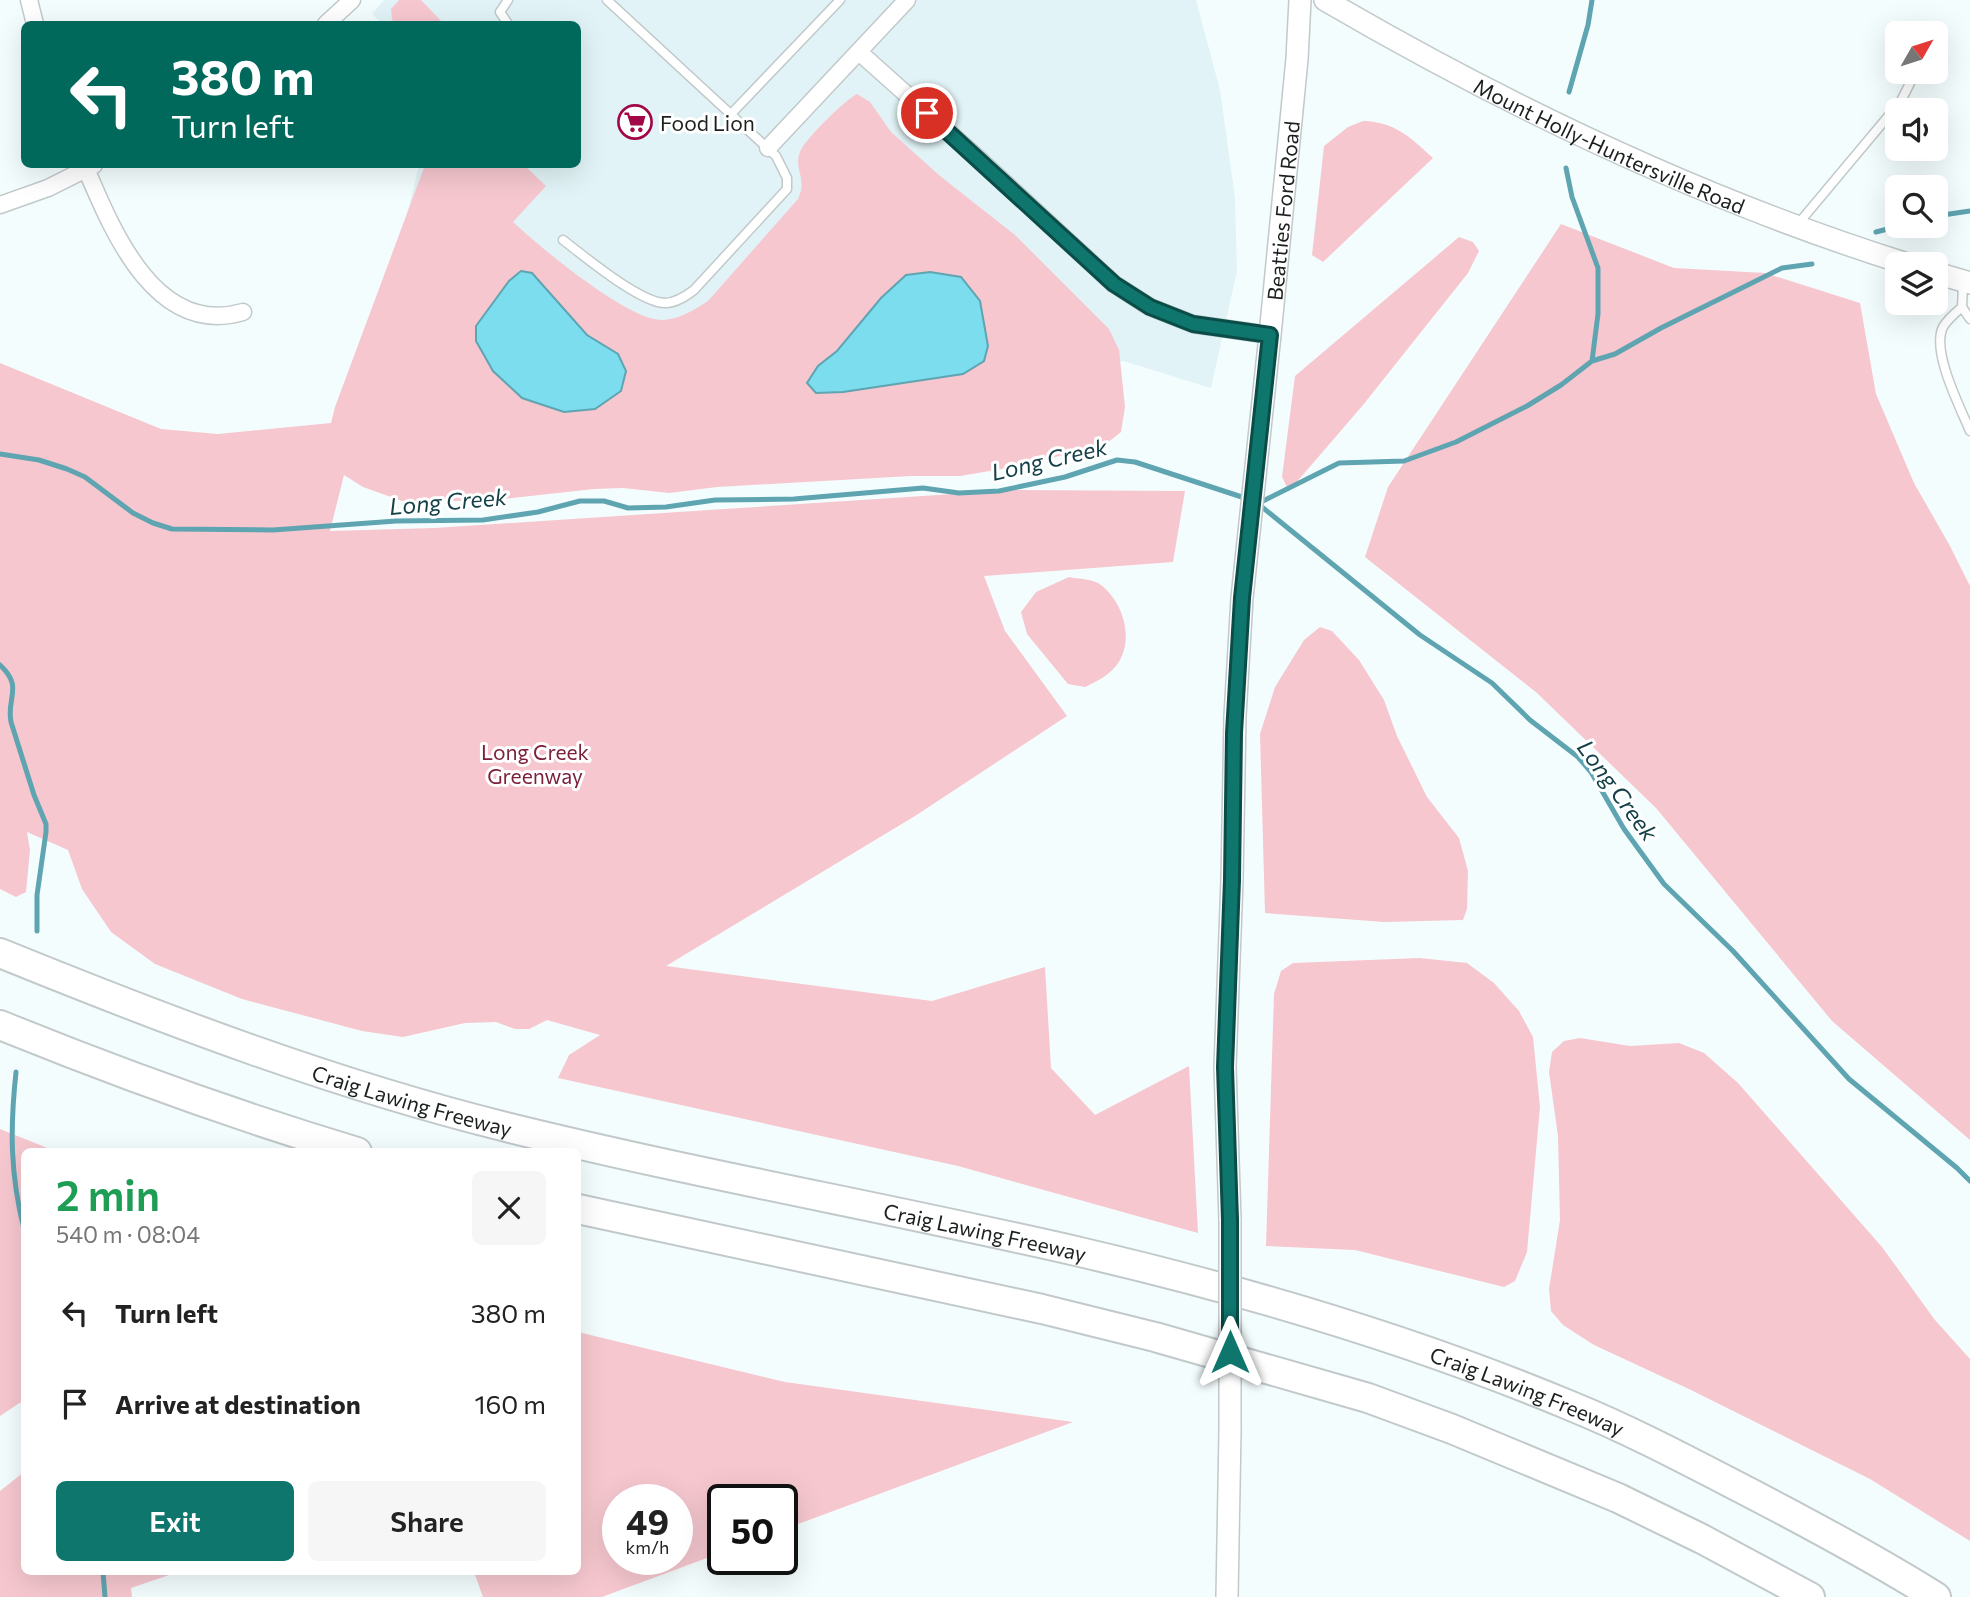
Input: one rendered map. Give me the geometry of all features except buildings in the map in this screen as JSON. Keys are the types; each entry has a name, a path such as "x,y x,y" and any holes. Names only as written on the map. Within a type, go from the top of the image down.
{"highway":[{"name":"Craig Lawing Freeway","path":"0,953 108,998 226,1040 352,1083 503,1126 1083,1253 1327,1319 1447,1359 1574,1407 1819,1528 1936,1597"},
{"path":"0,1025 108,1069 237,1115 344,1148"},
{"path":"581,1210 1055,1312 1155,1337 1368,1398 1452,1429 1618,1499 1702,1539 1810,1597"}],"main road":[{"name":"Beatties Ford Road","path":"1227,1597 1230,1220 1225,1067 1234,727 1246,563 1297,59 1300,0"},
{"name":"Mount Holly-Huntersville Road","path":"1325,0 1496,94 1596,144 1738,205 1885,256"},
{"path":"1948,276 1967,282"}],"street":[{"path":"29,0 34,21"},
{"path":"329,21 352,0"},
{"path":"768,148 907,0"},
{"path":"859,52 1114,284 1150,307 1193,324 1270,335"},
{"path":"0,205 48,188 84,168"},
{"path":"89,168 129,258 156,290 172,302 192,311 215,316 230,316 243,312"}],"lane":[{"path":"506,21 500,12 508,0"},
{"path":"563,240 642,297 664,303 680,300 694,290 787,188 788,178 783,165 768,148 607,0"},
{"path":"732,114 840,0"},
{"path":"1797,226 1901,101 1910,84"},
{"path":"1967,282 1962,307 1942,328 1939,342 1954,392 1970,431"},
{"path":"1962,307 1970,319"}],"shaded area":[{"path":"384,0 1196,0 1220,90 1235,198 1237,271 1211,388 1123,361 1073,369 355,426 418,168 581,168 581,21 380,21 372,14"}],"green space":[{"path":"399,0 421,0 441,21 394,21 391,9"},
{"name":"Long Creek Greenway","path":"857,94 870,102 891,132 940,176 1015,235 1109,329 1119,350 1125,407 1121,432 1107,443 1026,465 960,476 911,476 717,487 669,493 623,488 486,501 402,501 363,487 344,475 330,531 434,528 1014,490 1185,491 1173,562 984,576 1005,631 1067,716 915,816 666,966 932,1001 1045,967 1051,1068 1095,1115 1189,1066 1198,1233 958,1166 558,1078 569,1055 600,1035 547,1020 529,1029 515,1029 496,1022 465,1023 403,1037 362,1031 242,999 155,964 111,932 82,889 68,850 27,832 30,850 26,892 16,897 0,889 0,363 161,429 218,434 331,423 424,168 527,168 546,186 513,222 607,296 648,317 663,320 675,318 708,301 798,199 802,185 798,164 800,152 809,139"},
{"path":"1363,121 1393,128 1409,137 1433,158 1323,262 1312,255 1324,146 1348,127"},
{"path":"1561,224 1674,268 1765,273 1860,303 1876,394 1914,483 1970,586 1970,1140 1832,1021 1656,808 1537,693 1365,557 1388,487"},
{"path":"1459,237 1473,242 1479,251 1468,273 1363,405 1289,491 1282,477 1295,376"},
{"path":"1069,577 1090,580 1101,585 1117,604 1125,628 1126,641 1118,664 1106,675 1085,687 1068,684 1027,634 1021,612 1036,592"},
{"path":"1320,627 1332,631 1359,660 1384,700 1397,736 1427,797 1459,838 1468,871 1467,909 1463,920 1384,922 1265,913 1260,734 1275,687 1304,640"},
{"path":"1420,958 1467,963 1494,983 1519,1011 1533,1037 1540,1107 1527,1252 1515,1281 1504,1287 1355,1250 1266,1246 1274,994 1281,971 1293,963"},
{"path":"1580,1038 1630,1046 1679,1043 1704,1053 1738,1083 1882,1247 1935,1320 1970,1359 1970,1541 1870,1479 1594,1345 1563,1325 1551,1311 1549,1289 1560,1220 1558,1136 1549,1072 1552,1052 1564,1041"},
{"path":"0,1129 48,1148 21,1148 21,1402 0,1416"},
{"path":"581,1333 785,1382 1073,1422 798,1524 798,1484 707,1484 707,1558 693,1563 693,1484 602,1484 602,1575 661,1575 602,1597 483,1597 475,1575 581,1575"},
{"path":"21,1474 21,1575 169,1575 131,1588 132,1597 0,1597 0,1491"}],"water":[{"path":"521,271 532,273 587,335 618,354 626,371 621,391 595,409 564,412 522,398 493,371 476,341 476,326 509,281"},
{"path":"930,272 961,277 980,301 988,346 984,361 963,374 843,392 816,393 807,383 818,366 837,351 881,298 906,275"}],"waterway":[{"path":"1569,92 1588,25 1592,0"},
{"path":"1566,168 1572,197 1598,268 1598,314 1592,361"},
{"path":"1948,214 1970,211"},
{"path":"1876,232 1885,230"},
{"path":"1259,503 1339,463 1404,461 1456,442 1527,406 1592,361 1615,354 1782,268 1812,264"},
{"name":"Long Creek","path":"0,454 39,460 67,469 85,477 133,513 172,529 273,530 396,521 483,520 538,512 580,501 604,501 628,508 666,507 715,500 794,499 923,488 959,493 999,491 1065,477 1117,460 1135,462 1248,499"},
{"name":"Long Creek","path":"1257,503 1420,635 1492,683 1530,720 1578,757 1591,772 1624,829 1664,884 1733,951 1849,1079 1970,1181"},
{"path":"0,665 13,686 11,722 46,824 37,895 37,931"},
{"path":"16,1072 12,1151 21,1217"},
{"path":"103,1575 105,1597"}],"place":[{"name":"Food Lion","path":"635,122"}],"route":[{"path":"927,113 1114,284 1150,307 1193,324 1270,335 1242,598 1234,733 1225,1067 1230,1220 1230,1352"}]}
